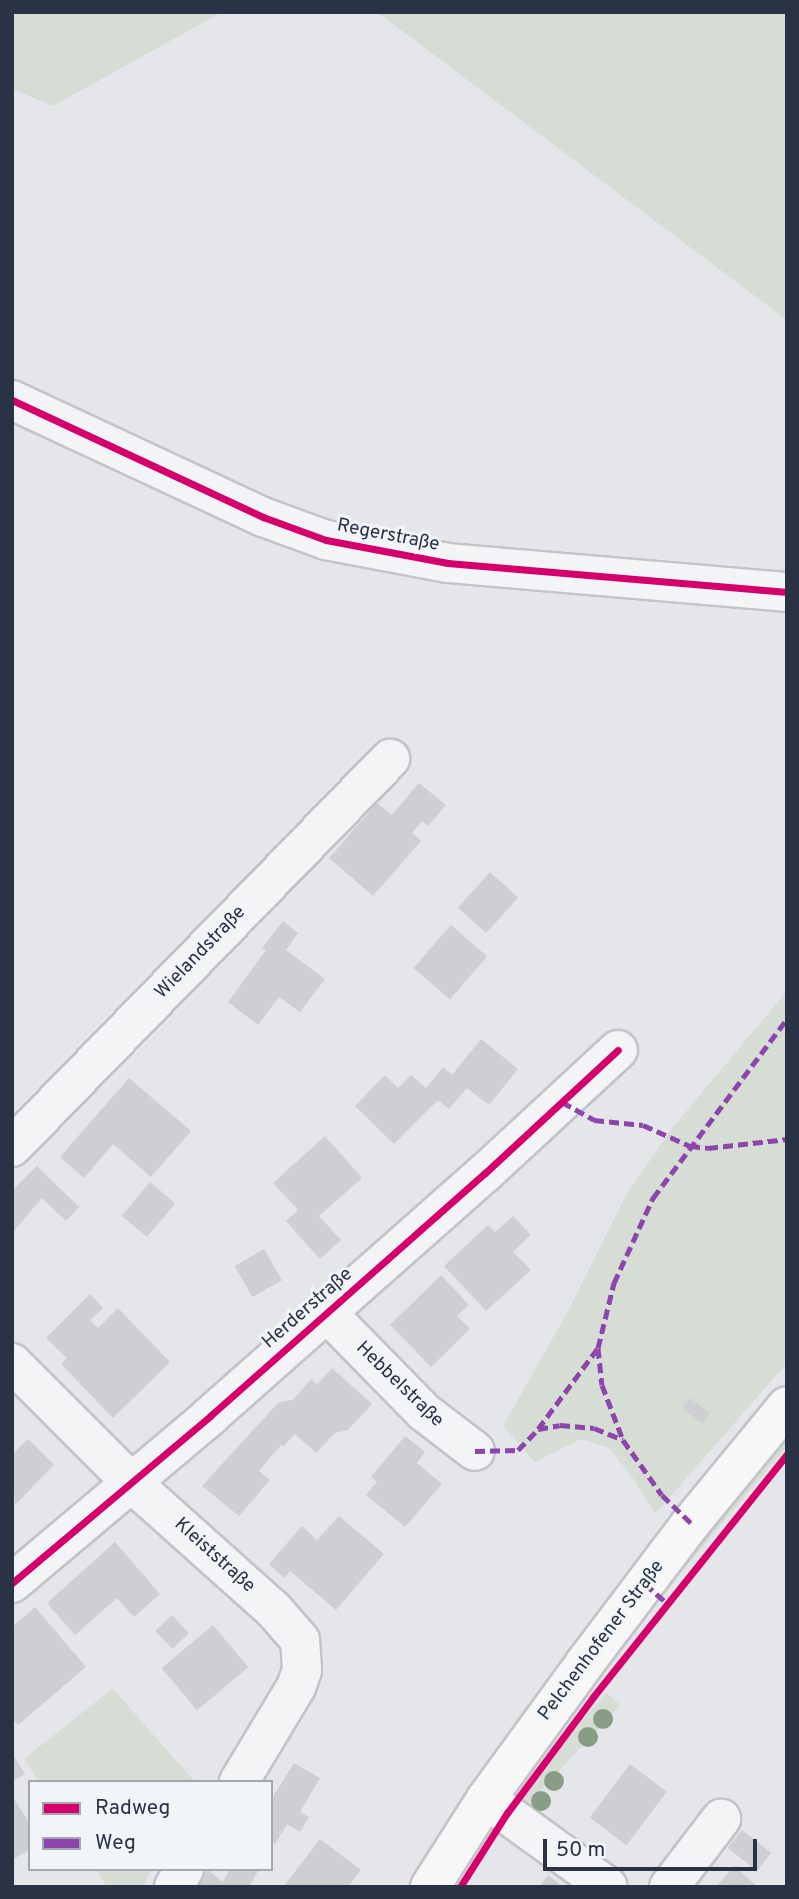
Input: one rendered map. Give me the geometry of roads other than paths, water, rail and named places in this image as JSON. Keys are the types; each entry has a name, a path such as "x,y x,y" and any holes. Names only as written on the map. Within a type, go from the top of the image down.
{"main road":[{"name":"Pelchenhofener Straße","path":"430,1887 486,1799 691,1523 787,1406"}],"street":[{"name":"Regerstraße","path":"12,400 262,517 326,540 448,563 787,592"},
{"name":"Wielandstraße","path":"12,1147 390,759"},
{"name":"Herderstraße","path":"12,1583 133,1484 618,1050"},
{"name":"Hebbelstraße","path":"327,1313 424,1412 475,1451"},
{"name":"Kleiststraße","path":"12,1363 133,1484 274,1609 300,1640 303,1662 296,1687 240,1780"},
{"path":"486,1799 608,1887"},
{"path":"669,1887 721,1819"},
{"path":"174,1887 183,1871"}]}
